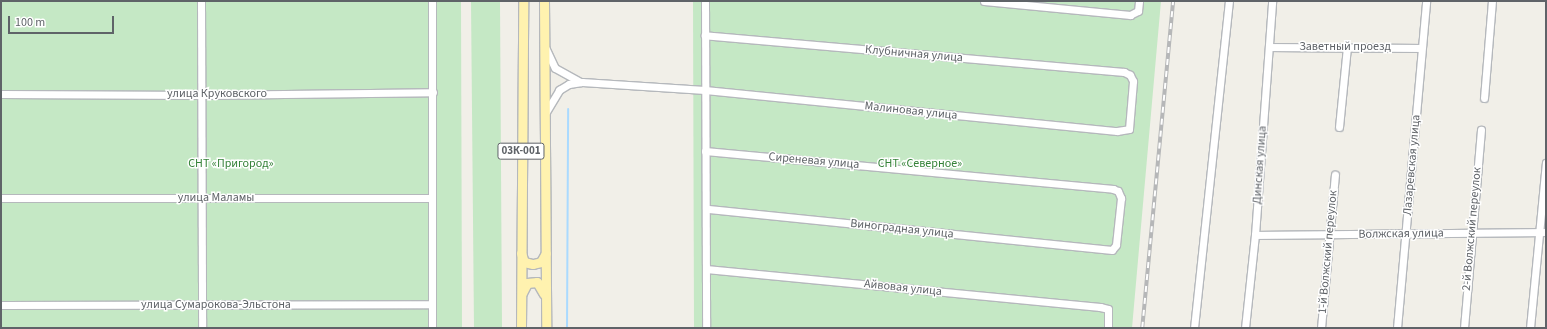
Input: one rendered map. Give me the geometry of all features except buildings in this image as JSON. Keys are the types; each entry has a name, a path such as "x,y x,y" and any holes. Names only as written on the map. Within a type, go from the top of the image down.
{"main road":[{"name":"03К-001","path":"521,328 520,251 523,1"},
{"name":"03К-001","path":"544,1 546,328"},
{"path":"520,251 524,262 533,264 541,262 546,252"},
{"name":"03К-001","path":"520,300 524,286 533,281 540,284 546,300"}],"street":[{"path":"201,1 200,95 202,328"},
{"path":"432,1 433,92 430,198 432,328"},
{"path":"705,1 706,328"},
{"path":"984,1 1130,15 1138,11 1139,1"},
{"path":"1194,328 1228,1"},
{"name":"Динская улица","path":"1245,328 1256,235 1272,1"},
{"name":"Лазаревская улица","path":"1397,328 1426,1"},
{"path":"1484,98 1492,1"},
{"name":"Клубничная улица","path":"705,35 1124,72 1130,74 1133,81 1130,125 1127,131 1118,131"},
{"path":"544,46 555,68 563,75 582,82"},
{"name":"Заветный проезд","path":"1269,47 1421,48"},
{"path":"1339,127 1347,48"},
{"path":"545,116 551,100 559,90 569,84 582,82"},
{"name":"Малиновая улица","path":"582,82 705,90 1118,131"},
{"name":"улица Круковского","path":"1,94 200,95 433,92"},
{"name":"2-й Волжский переулок","path":"1464,328 1471,232 1481,130"},
{"name":"Сиреневая улица","path":"705,151 1113,189"},
{"path":"1530,328 1543,232 1546,163"},
{"name":"1-й Волжский переулок","path":"1321,328 1335,175"},
{"name":"Виноградная улица","path":"706,209 1112,250 1116,245 1121,198 1118,191 1113,189"},
{"name":"улица Маламы","path":"1,198 430,198"},
{"name":"Волжская улица","path":"1256,235 1543,232"},
{"name":"Айвовая улица","path":"706,269 1100,307 1108,309 1108,328"},
{"name":"улица Сумарокова-Эльстона","path":"1,306 432,304"}],"green space":[{"name":"СНТ «Пригород»","path":"1,1 461,1 462,328 1,328"},
{"path":"471,1 500,1 502,328 474,328"},
{"name":"СНТ «Северное»","path":"693,1 1161,1 1132,328 694,328"}],"waterway":[{"path":"567,328 568,109"}],"railway":[{"path":"1142,328 1173,1"}]}
